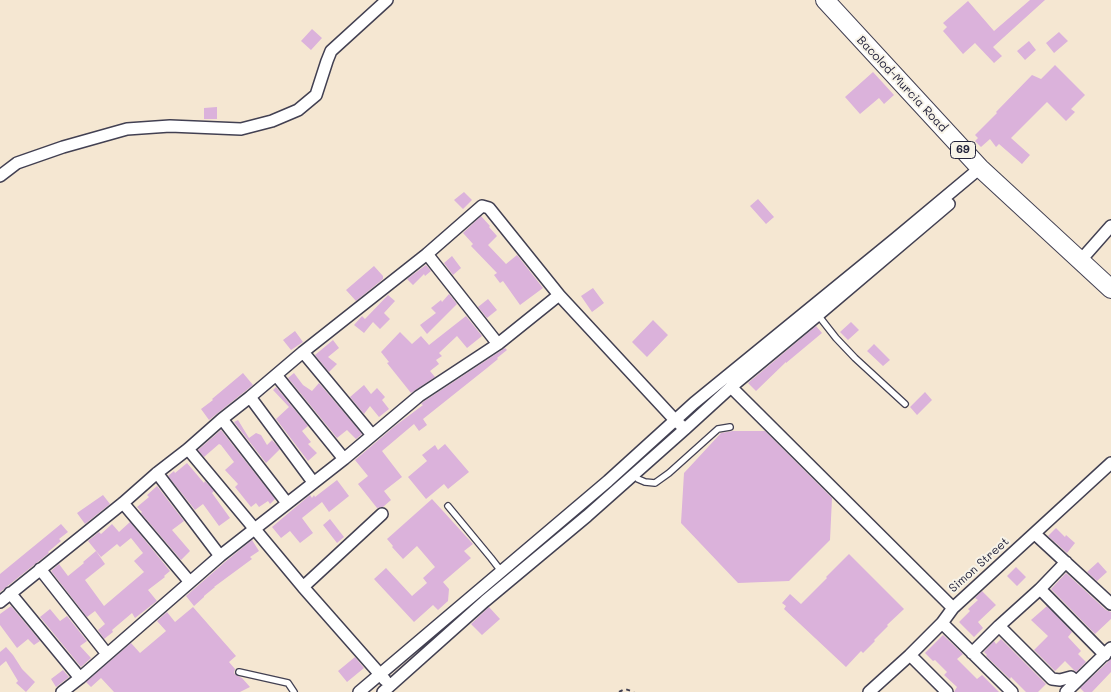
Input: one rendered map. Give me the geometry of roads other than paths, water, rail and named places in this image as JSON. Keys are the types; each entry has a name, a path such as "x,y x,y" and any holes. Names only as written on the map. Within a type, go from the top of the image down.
{"main road":[{"name":"Bacolod-Murcia Road","path":"825,0 982,170 1111,289"}],"street":[{"path":"0,176 17,164 63,147 127,130 170,126 241,129 272,121 298,110 316,94 331,51 387,0"},
{"path":"359,692 608,480 674,419 924,226 982,170"},
{"path":"0,602 123,503 303,352 427,254 482,206 489,208 559,296 685,429"},
{"path":"1080,260 1111,226"},
{"path":"427,254 498,344"},
{"path":"62,692 220,556 344,459 419,396 498,344 559,296"},
{"path":"188,449 303,587 380,674 386,689 485,601 587,516 731,386 818,315 826,301"},
{"path":"303,352 372,435"},
{"path":"276,375 344,459"},
{"path":"731,386 953,608"},
{"path":"250,397 313,482"},
{"path":"222,419 287,503"},
{"name":"Simon Street","path":"876,690 942,623 953,608 1111,463"},
{"path":"157,473 220,556"},
{"path":"123,503 189,582"},
{"path":"303,587 382,514"},
{"path":"1035,534 1111,604"},
{"path":"972,653 1066,562"},
{"path":"40,569 107,654"},
{"path":"1040,589 1108,651 1066,692"},
{"path":"10,593 80,678"},
{"path":"942,623 1012,692"},
{"path":"999,626 1052,679 1060,680 1071,677 1076,682"},
{"path":"910,655 947,692"}],"lane":[{"path":"818,315 855,358 906,404"},
{"path":"634,474 638,479 655,483 669,473 718,429 730,428"},
{"path":"448,506 501,571"},
{"path":"240,672 288,683 294,692"}]}
